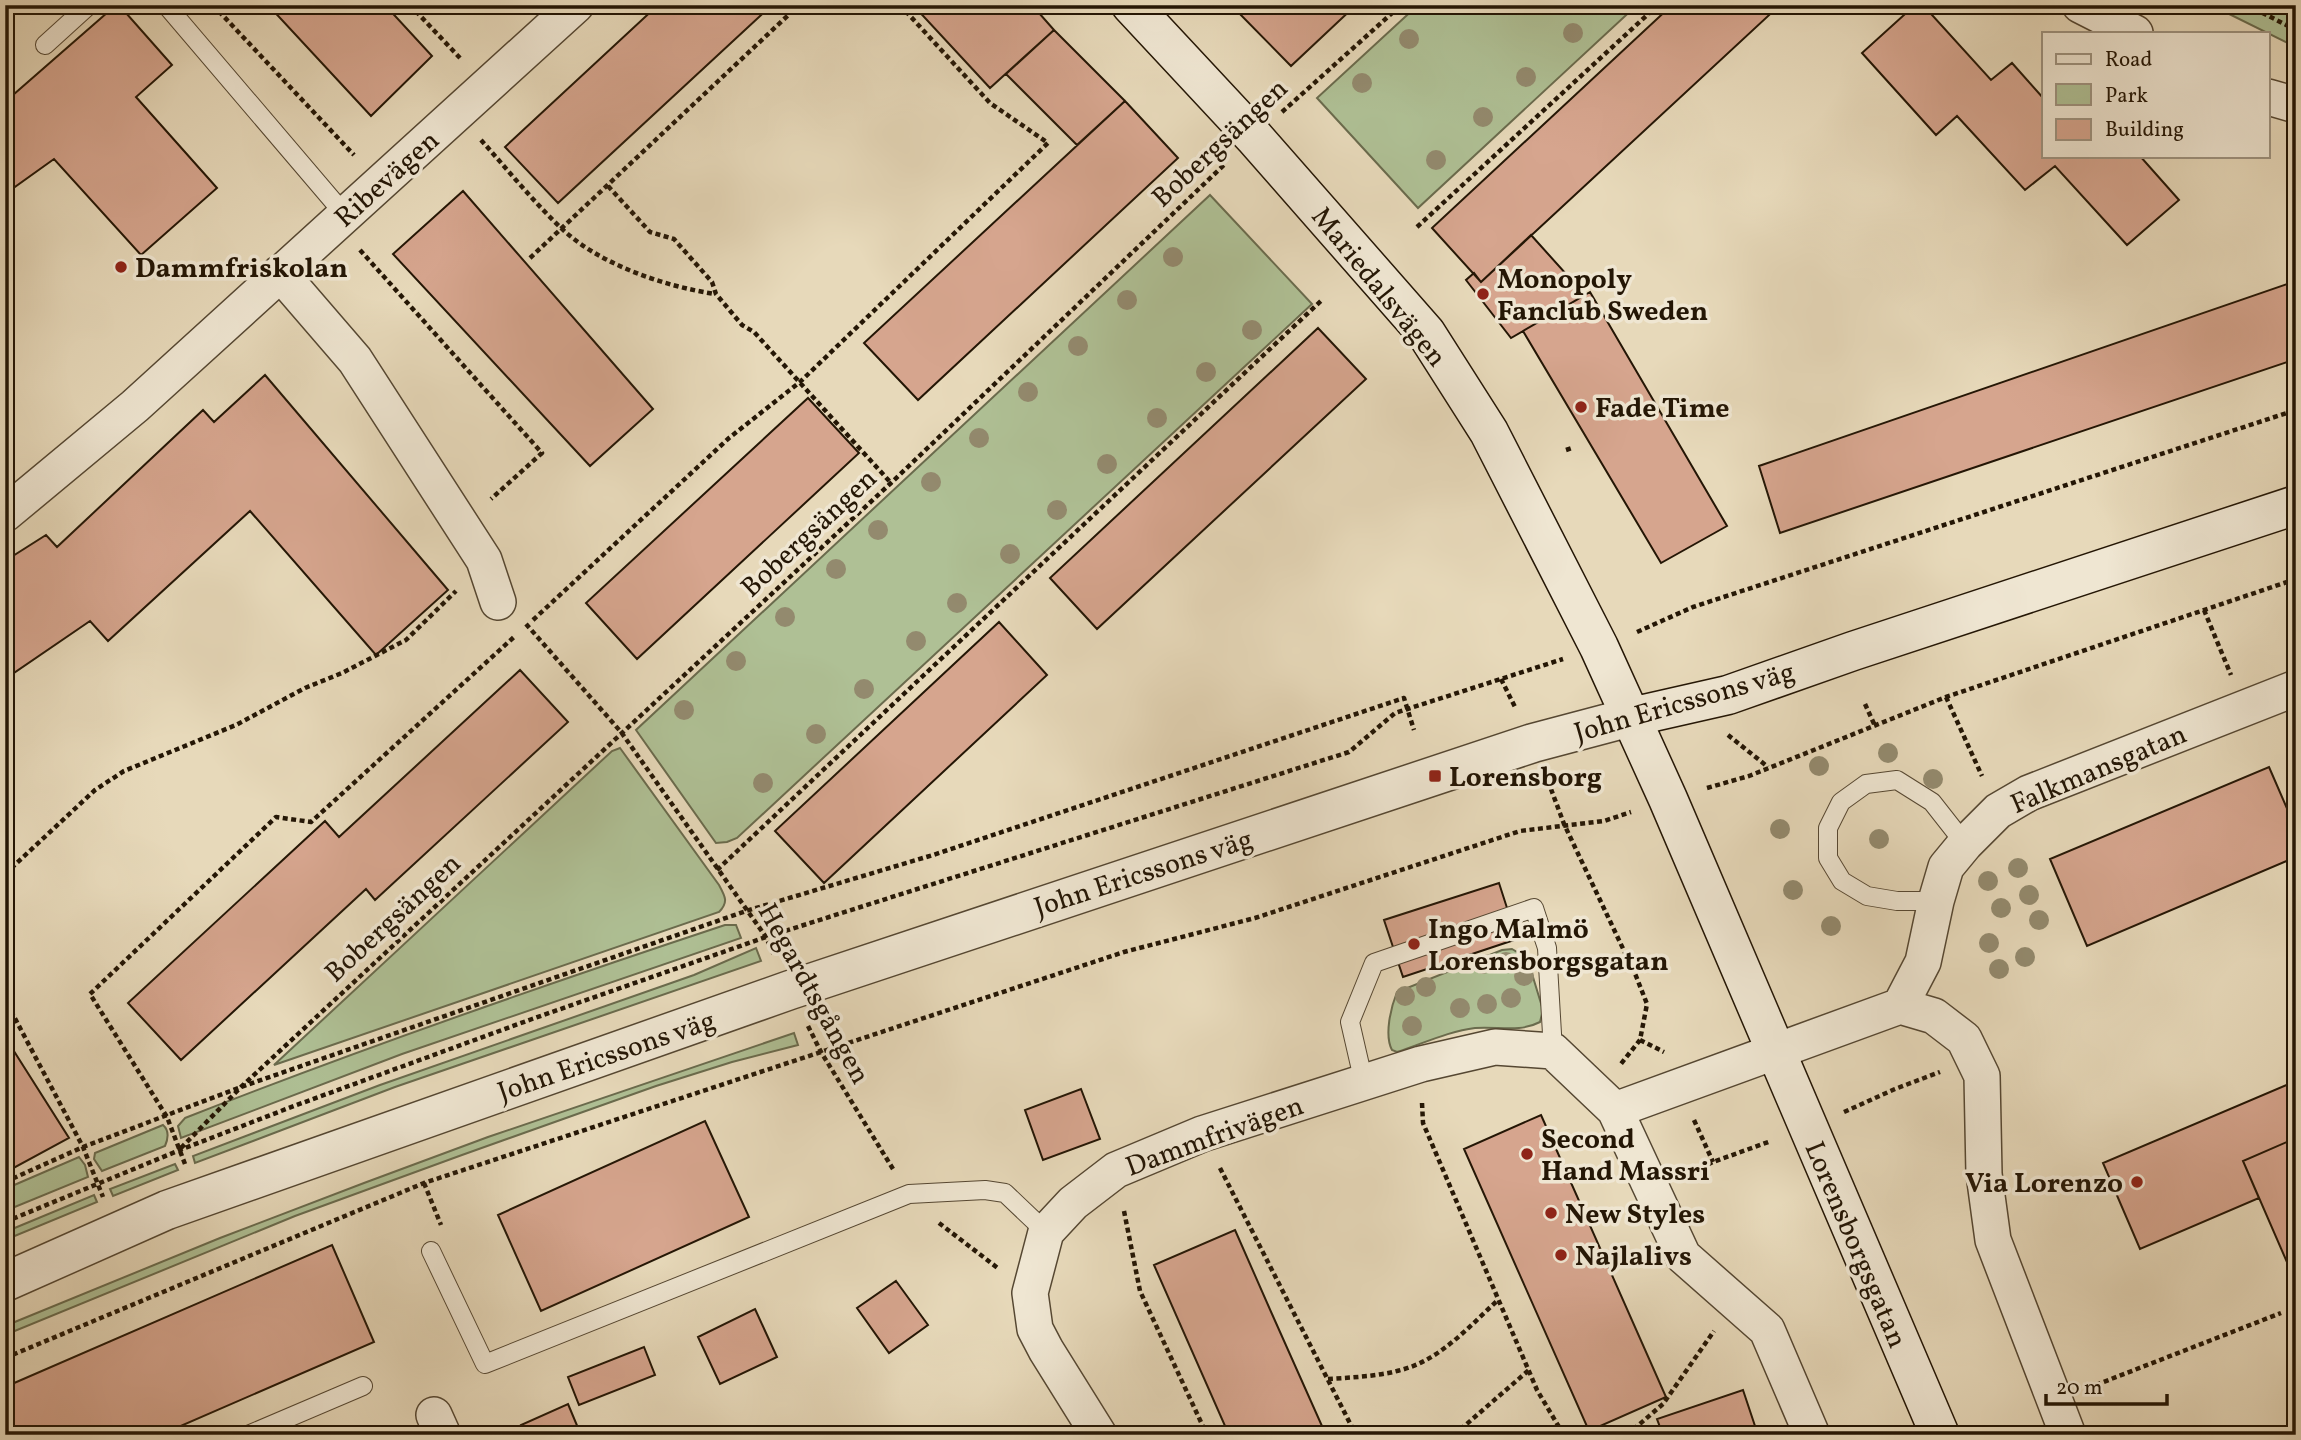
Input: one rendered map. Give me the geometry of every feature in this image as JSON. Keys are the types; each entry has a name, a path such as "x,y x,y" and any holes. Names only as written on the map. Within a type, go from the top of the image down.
{"main road":[{"name":"Mariedalsvägen","path":"1131,5 1254,137 1426,333 1489,432 1510,471 1599,647 1630,717"},
{"name":"John Ericssons väg","path":"5,1282 167,1210 790,990 1533,743 1728,695 2296,505"},
{"name":"Lorensborgsgatan","path":"1630,717 1668,799 1940,1435"}],"street":[{"name":"Ribevägen","path":"5,514 135,406 576,5"},
{"path":"2080,5 2133,32"},
{"path":"2270,98 2296,105"},
{"path":"280,273 355,360 484,560 494,591"},
{"name":"Falkmansgatan","path":"1900,1006 1923,962 1946,867 1998,811 2029,793 2296,688"},
{"path":"1606,1102 1776,1052 1900,1006 1934,1016 1964,1038 1982,1076 1984,1174 1993,1240 2068,1435"},
{"name":"Dammfrivägen","path":"1099,1435 1035,1329 1030,1293 1046,1232 1073,1203 1116,1170 1202,1134 1421,1064 1495,1047 1553,1051"},
{"path":"1553,1051 1606,1102 1683,1256 1767,1330 1812,1435"}],"lane":[{"path":"45,45 89,5"},
{"path":"166,5 340,219"},
{"path":"1936,901 1897,901 1867,896 1842,881 1828,858 1828,828 1841,802 1866,784 1897,780 1932,802 1965,844"},
{"path":"1364,1083 1350,1022 1374,963 1534,908 1547,948 1553,1051"},
{"path":"431,1251 485,1364 909,1194 985,1190 1005,1193 1046,1232"},
{"path":"248,1435 363,1386"}],"path":[{"path":"214,5 380,183"},
{"path":"410,5 487,86"},
{"path":"530,258 799,5"},
{"path":"180,1150 167,1116 90,993 276,817 311,822 729,438 800,382 1048,144 990,103 900,5"},
{"name":"Bobergsängen","path":"180,1150 241,1087 891,484 1144,240 1401,5"},
{"path":"1418,227 1658,5"},
{"path":"2247,5 2296,30"},
{"path":"457,113 561,228 588,250 635,272 687,289 716,294"},
{"path":"608,186 650,232 674,239 712,282 716,294 742,325 754,332 891,484"},
{"path":"340,219 542,453 462,525"},
{"path":"717,870 1323,299"},
{"path":"1693,607 2296,410"},
{"path":"5,1358 424,1183 1124,952 1255,918 1520,831 1604,821 1749,776 1946,697 2296,579"},
{"path":"5,874 95,790 124,771 236,725 305,688 342,673 406,640 466,581 494,591"},
{"name":"Hegardtsgången","path":"494,591 621,732 766,937 821,1052 909,1194 948,1231 1030,1293"},
{"path":"2204,610 2244,708"},
{"path":"5,1222 180,1150 532,1019 766,937 1349,752 1395,713 1501,679"},
{"path":"1946,697 1998,811"},
{"path":"5,1182 83,1147 241,1087 746,911 946,850 1404,698 1414,730"},
{"path":"1865,704 1875,726"},
{"path":"1564,824 1647,1004 1640,1040 1606,1102"},
{"path":"5,1005 10,1009 83,1147 98,1183"},
{"path":"1421,1064 1423,1123 1529,1370 1554,1420 1570,1435"},
{"path":"1202,1134 1356,1435"},
{"path":"1116,1170 1140,1291 1207,1435"},
{"path":"424,1183 442,1228 431,1251"},
{"path":"1328,1379 1394,1372 1420,1363 1456,1339 1499,1300"},
{"path":"1627,1435 1663,1404 1735,1301"},
{"path":"2055,1401 2281,1313"},
{"path":"1454,1435 1529,1370"}],"green space":[{"path":"1418,5 1637,5 1418,208 1317,98"},
{"path":"2211,5 2296,5 2296,47"},
{"path":"1210,195 1312,304 737,838 716,843 636,730"},
{"path":"620,748 719,885 725,899 719,912 274,1065 612,751"},
{"path":"725,925 736,925 741,938 402,1054 181,1138 178,1126 185,1118 454,1018"},
{"path":"756,948 761,961 395,1087 195,1163 193,1156 380,1085 694,975"},
{"path":"1512,949 1522,955 1529,964 1543,1010 1540,1022 1516,1028 1465,1030 1397,1052 1392,1050 1388,1029 1397,992 1502,950"},
{"path":"794,1033 798,1045 656,1086 295,1216 5,1335 5,1326 220,1238 488,1137"},
{"path":"163,1125 168,1132 165,1146 102,1171 94,1159 95,1153"},
{"path":"79,1157 85,1165 88,1177 5,1211 5,1189"},
{"path":"175,1164 178,1170 113,1196 110,1189"},
{"path":"94,1195 97,1202 5,1240 5,1232"}],"building":[{"path":"119,5 172,65 136,97 217,188 141,255 54,159 5,194 5,102"},
{"path":"268,5 385,5 432,56 371,116"},
{"path":"658,5 772,5 558,203 505,147"},
{"path":"913,5 1032,5 1054,30 990,88"},
{"path":"1356,5 1291,66 1233,7"},
{"path":"1672,5 1780,5 1481,282 1432,228"},
{"path":"1915,5 1923,5 1991,80 2012,63 2042,97 2042,158 2142,158 2179,200 2127,245 2055,166 2025,190 1957,116 1936,135 1862,53"},
{"path":"1054,30 1125,101 1077,145 1006,74"},
{"path":"1125,101 1178,158 918,400 864,343"},
{"path":"463,191 653,409 590,466 393,254"},
{"path":"1531,235 1585,295 1511,338 1466,280 1474,273 1481,282"},
{"path":"2296,281 2296,359 1780,533 1759,466"},
{"path":"1590,292 1727,526 1661,563 1523,331"},
{"path":"1318,328 1366,379 1097,629 1050,578"},
{"path":"265,375 448,590 376,655 250,511 108,641 90,621 5,679 5,561 46,535 57,547 203,410 214,422"},
{"path":"808,398 859,453 637,659 586,603"},
{"path":"999,622 1047,675 824,883 775,831"},
{"path":"520,670 568,722 375,900 366,889 181,1060 128,1003 325,821 339,837"},
{"path":"2269,767 2296,829 2296,857 2087,946 2050,859"},
{"path":"1499,883 1517,939 1403,977 1384,920"},
{"path":"5,1037 69,1138 8,1171 5,1171"},
{"path":"2296,1081 2296,1138 2243,1161 2259,1198 2140,1249 2103,1163"},
{"path":"1081,1089 1100,1139 1043,1160 1025,1110"},
{"path":"1541,1115 1666,1397 1589,1431 1464,1149"},
{"path":"705,1121 749,1217 541,1311 498,1215"},
{"path":"2296,1138 2296,1283 2243,1161"},
{"path":"1235,1230 1326,1435 1229,1435 1154,1265"},
{"path":"332,1245 374,1342 160,1435 5,1435 5,1387"},
{"path":"896,1281 928,1325 889,1353 857,1308"},
{"path":"755,1309 777,1357 720,1384 698,1337"},
{"path":"644,1347 655,1375 579,1405 568,1377"},
{"path":"1743,1390 1758,1435 1663,1435 1657,1419"},
{"path":"568,1404 581,1435 525,1435 521,1425"}],"place":[{"name":"Dammfriskolan","path":"121,267"},
{"name":"Monopoly Fanclub Sweden","path":"1483,294"},
{"name":"Fade Time","path":"1581,407"},
{"name":"Lorensborg","path":"1435,776"},
{"name":"Ingo Malmö Lorensborgsgatan","path":"1414,944"},
{"name":"Second Hand Massri","path":"1527,1154"},
{"name":"Via Lorenzo","path":"2137,1182"},
{"name":"New Styles","path":"1551,1213"},
{"name":"Najlalivs","path":"1561,1255"}]}
